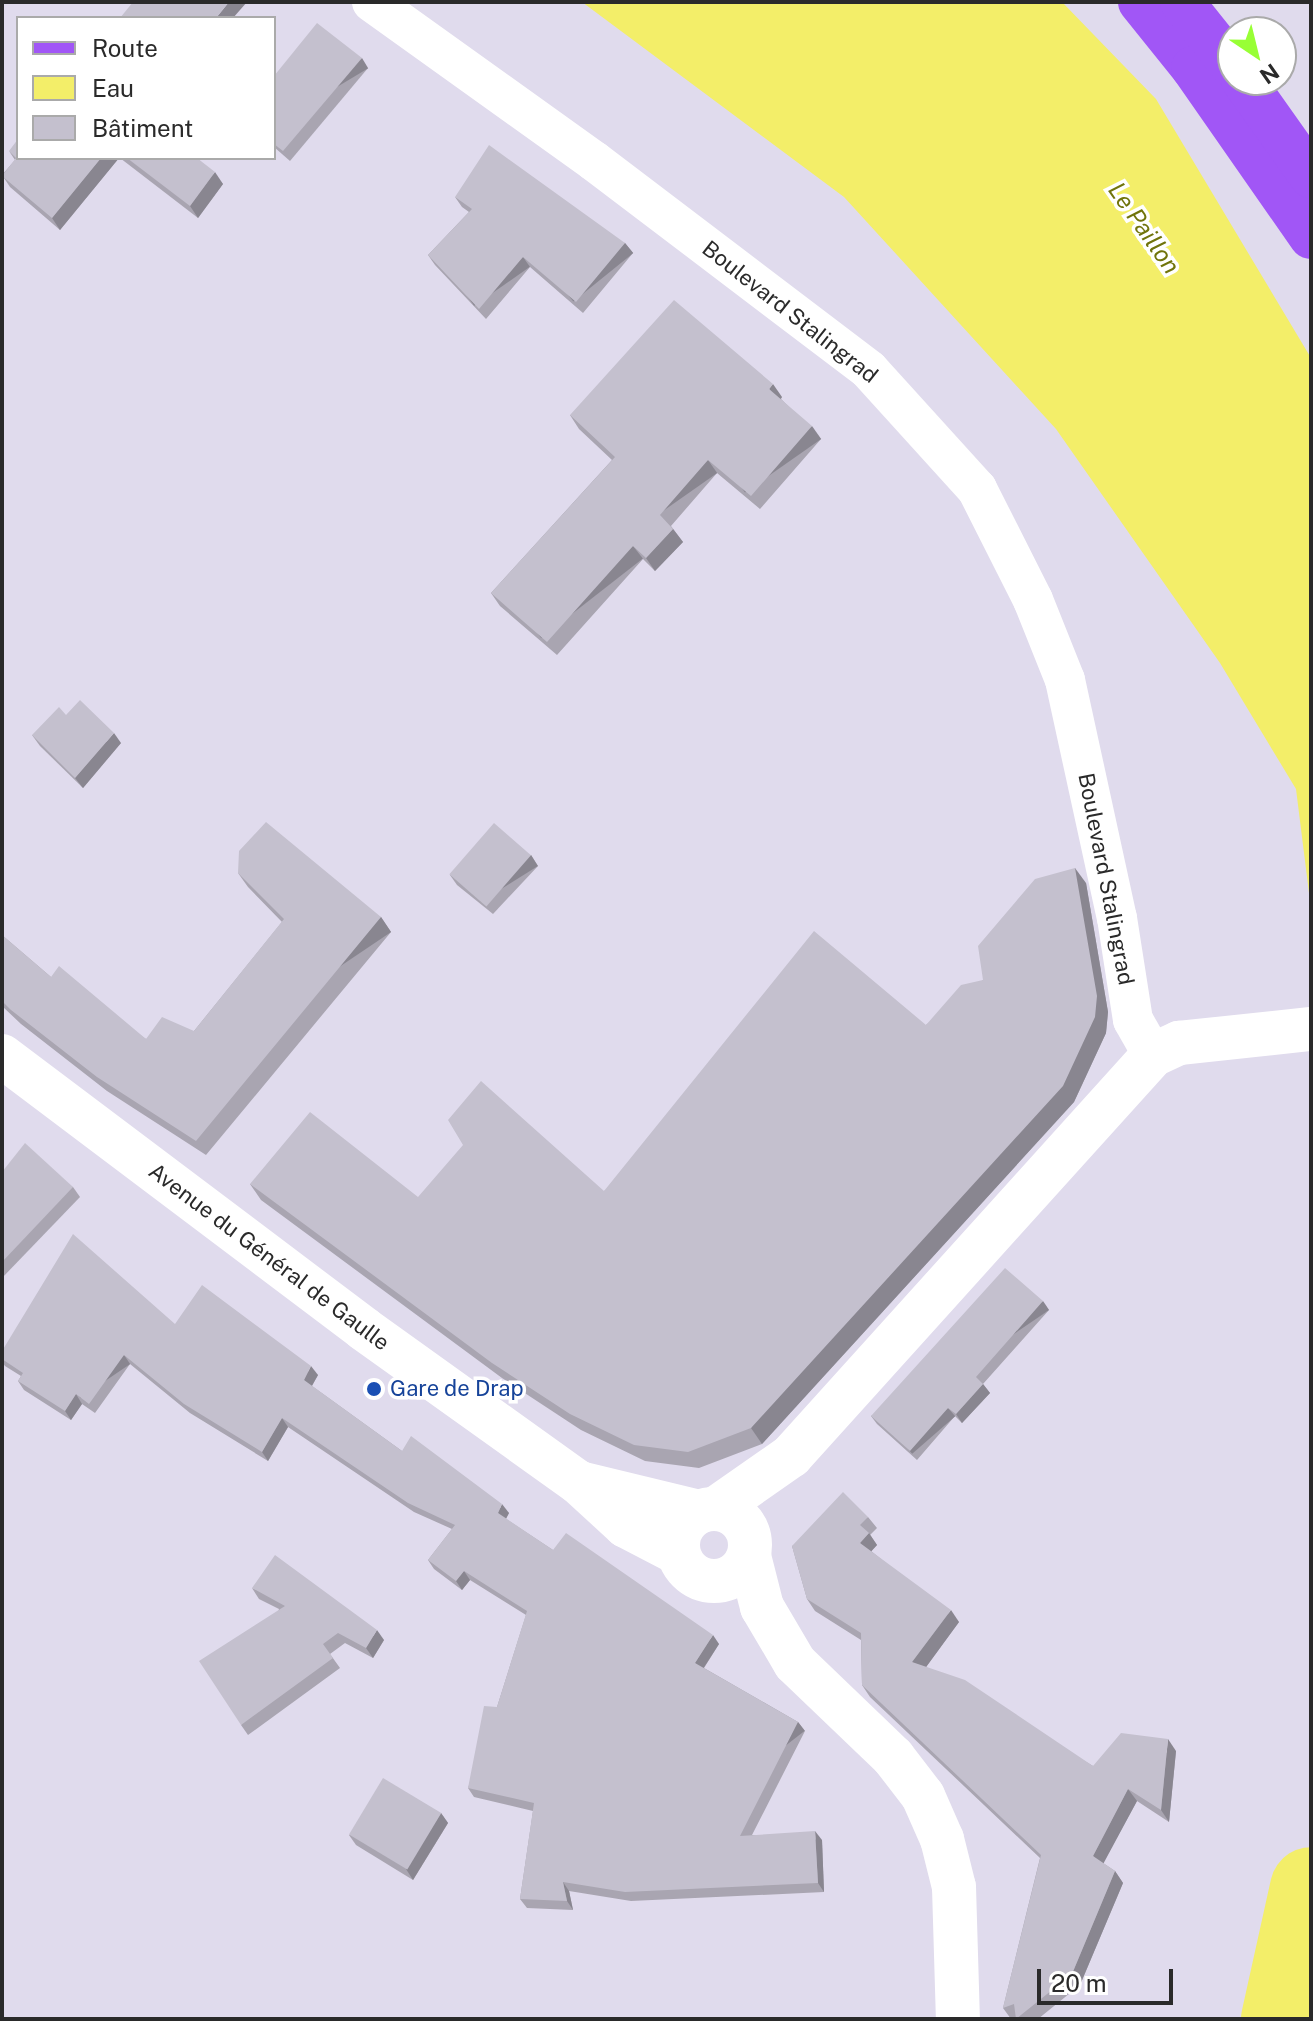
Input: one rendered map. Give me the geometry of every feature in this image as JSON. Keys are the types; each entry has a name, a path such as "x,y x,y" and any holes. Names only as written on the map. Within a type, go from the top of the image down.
{"main road":[{"path":"1140,2 1193,68 1311,237"},
{"path":"1182,2 1217,46"},
{"path":"1254,96 1311,176"}],"street":[{"name":"Boulevard Stalingrad","path":"372,2 594,161 869,370 977,489 1033,600 1065,680 1117,918 1133,1020 1153,1055"},
{"path":"791,1456 681,1529 678,1553 687,1571 738,1559 791,1456 1153,1055 1179,1043 1311,1029"},
{"name":"Avenue du Général de Gaulle","path":"2,1056 364,1329 578,1482 626,1526 678,1553"},
{"name":"Avenue du Général de Gaulle","path":"578,1482 707,1510"},
{"path":"707,1510 738,1518 738,1559 795,1663 893,1757 929,1810 954,1887 958,2019"}],"water":[{"path":"582,2 1062,2 1156,99 1311,358 1311,909 1296,789 1220,663 1056,429 844,197"}],"building":[{"path":"133,2 229,2 218,16 122,16"},
{"path":"317,23 362,58 283,151 276,146 276,74"},
{"path":"16,142 16,158 9,151"},
{"path":"489,145 625,243 576,302 523,257 479,309 428,255 472,209 455,197"},
{"path":"16,158 99,160 52,218 2,176"},
{"path":"130,160 200,160 215,172 190,206"},
{"path":"674,300 773,384 769,389 812,426 751,496 708,460 660,515 673,529 646,558 633,546 547,642 491,593 615,457 570,415"},
{"path":"80,700 114,733 75,778 32,735 59,707 66,715"},
{"path":"266,822 381,917 196,1141 97,1077 2,1001 2,935 51,977 59,966 146,1039 162,1017 194,1031 284,919 238,873 239,851"},
{"path":"494,823 531,855 486,906 449,874"},
{"path":"1075,868 1097,996 1095,1017 1063,1086 751,1428 688,1452 634,1445 570,1414 492,1363 250,1184 310,1112 418,1197 463,1145 448,1120 481,1081 604,1191 814,931 926,1025 961,985 983,980 978,946 1035,879"},
{"path":"25,1143 73,1187 2,1262 2,1172"},
{"path":"73,1234 175,1324 202,1285 311,1366 304,1380 402,1451 411,1436 502,1504 498,1513 553,1550 566,1533 713,1635 695,1663 798,1722 740,1836 815,1831 818,1883 625,1892 563,1882 567,1901 520,1899 534,1803 468,1788 484,1706 497,1707 527,1611 464,1571 456,1581 428,1560 455,1525 408,1503 282,1418 262,1452 184,1404 124,1355 89,1404 76,1394 65,1411 18,1381 23,1373 2,1359 2,1351"},
{"path":"1005,1268 1043,1301 976,1377 983,1384 956,1414 948,1408 910,1451 871,1416"},
{"path":"843,1492 868,1517 860,1525 869,1533 860,1543 951,1610 912,1662 965,1680 1093,1766 1121,1733 1168,1739 1161,1810 1128,1789 1093,1856 1115,1871 1072,1974 1016,2019 1014,2004 1003,2008 1041,1855 862,1685 861,1633 807,1599 792,1546"},
{"path":"275,1555 377,1630 366,1648 338,1633 323,1644 333,1658 241,1725 199,1661 285,1606 252,1588"},
{"path":"383,1778 441,1813 407,1870 349,1835"}],"waterway":[{"name":"Le Paillon","path":"1282,2019 1311,1888"}],"place":[{"name":"Gare de Drap","path":"374,1389"}]}
